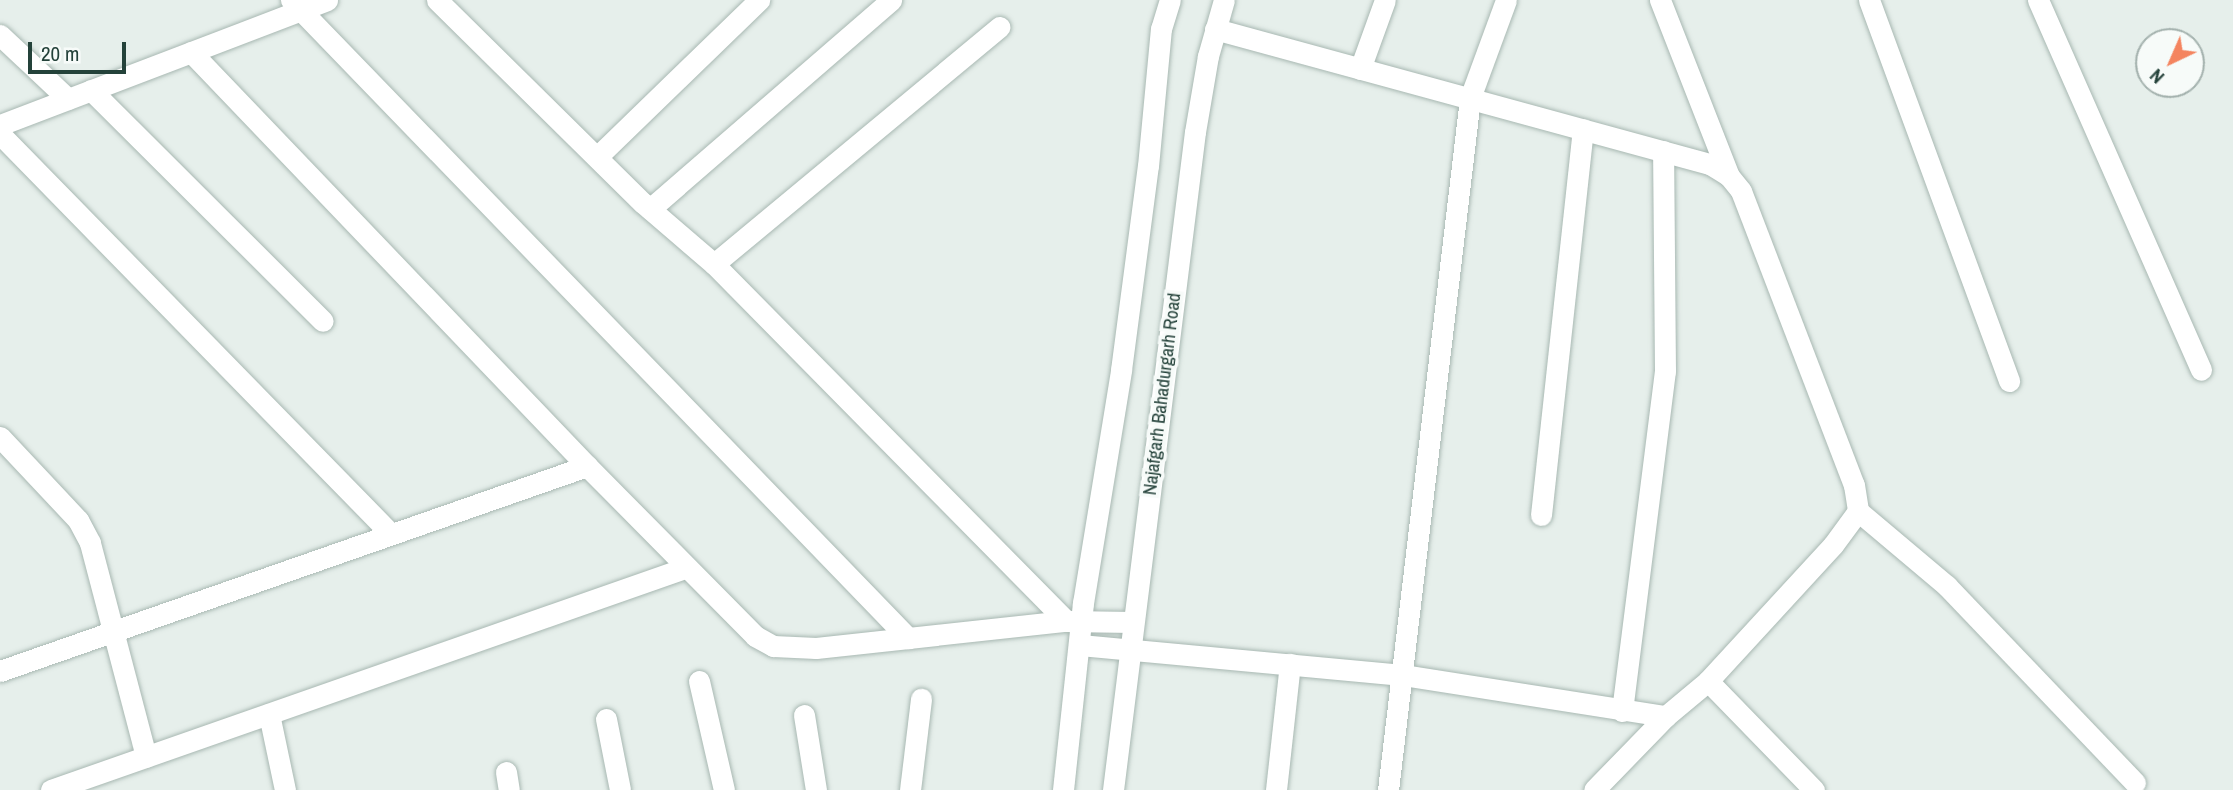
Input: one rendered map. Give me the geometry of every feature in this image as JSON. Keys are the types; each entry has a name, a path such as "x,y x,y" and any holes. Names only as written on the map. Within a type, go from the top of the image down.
{"street":[{"path":"0,125 191,52 295,4 327,0"},
{"path":"437,0 650,209 714,264 1075,621 1080,645 1063,790"},
{"path":"597,157 759,0"},
{"path":"650,209 891,0"},
{"path":"1075,621 1083,603 1121,370 1146,180 1161,30 1170,0"},
{"name":"Najafgarh Bahadurgarh Road","path":"1113,790 1195,132 1208,55 1224,0"},
{"path":"1360,69 1385,0"},
{"path":"1388,790 1470,98 1506,0"},
{"path":"1660,0 1729,176 1741,191 1854,485 1858,512 1947,586 2135,783"},
{"path":"1869,0 2008,381"},
{"path":"2038,0 2201,370"},
{"path":"295,4 908,638"},
{"path":"714,264 999,27"},
{"path":"1216,29 1710,164 1729,176"},
{"path":"0,35 68,99"},
{"path":"191,52 685,568 755,636 773,646 816,648 1075,621 1133,622"},
{"path":"90,90 323,321"},
{"path":"1541,515 1583,130"},
{"path":"0,134 391,534"},
{"path":"1622,711 1665,371 1662,151"},
{"path":"0,437 78,520 90,543 146,757"},
{"path":"0,671 587,466"},
{"path":"1594,790 1667,716 1708,681 1833,545 1858,512"},
{"path":"51,790 685,568"},
{"path":"1080,645 1403,675 1667,716"},
{"path":"1276,790 1290,664"},
{"path":"699,681 724,790"},
{"path":"1708,681 1814,790"},
{"path":"910,790 921,699"},
{"path":"269,714 285,790"},
{"path":"804,715 816,790"},
{"path":"606,719 620,790"}]}
